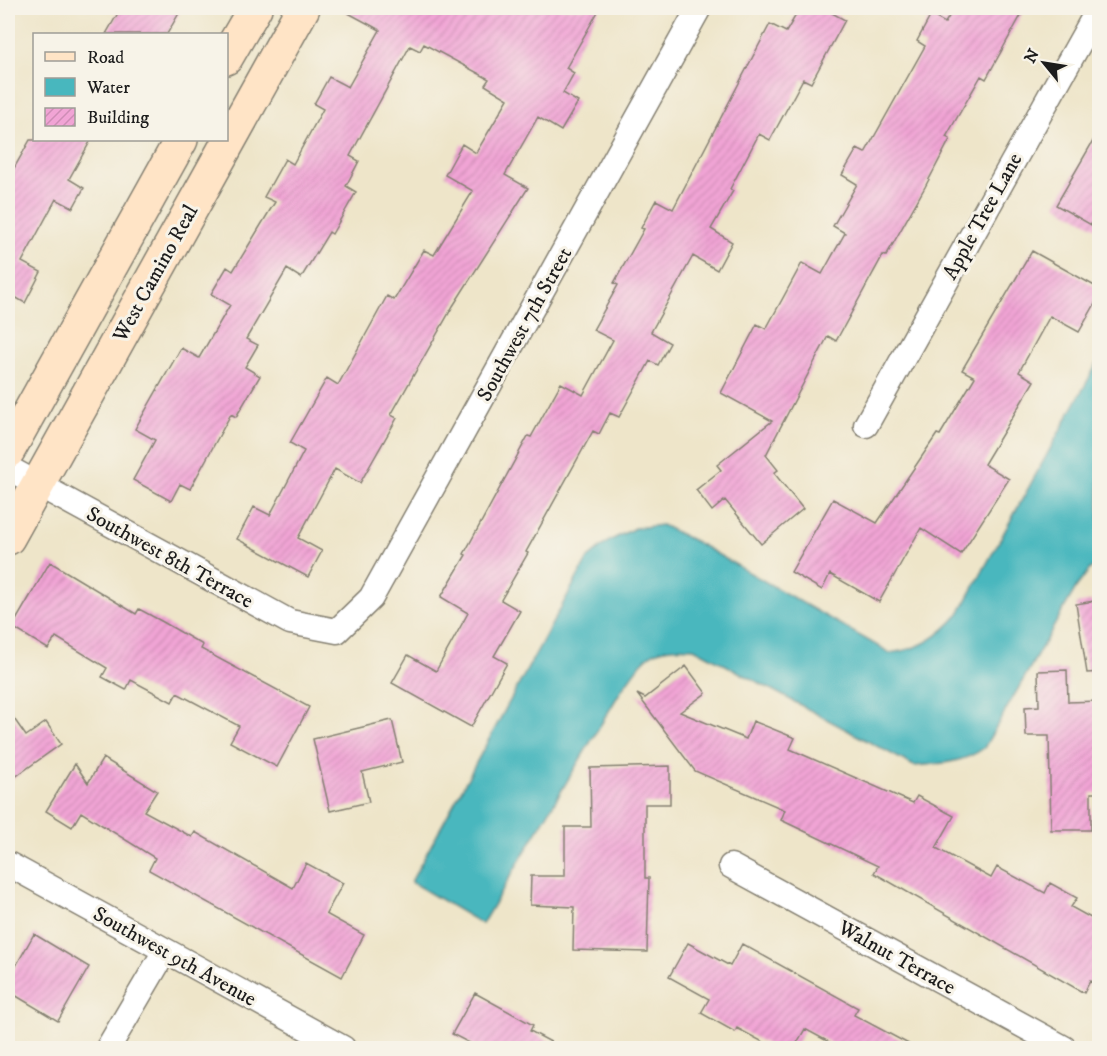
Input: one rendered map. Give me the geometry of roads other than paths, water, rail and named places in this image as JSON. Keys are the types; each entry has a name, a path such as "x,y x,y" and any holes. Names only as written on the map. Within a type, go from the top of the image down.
{"street":[{"path":"228,55 255,8"},
{"name":"West Camino Real","path":"8,538 303,8"},
{"name":"Southwest 7th Street","path":"338,631 371,598 699,8"},
{"name":"Apple Tree Lane","path":"866,425 1099,8"},
{"name":"West Camino Real","path":"8,451 180,141"},
{"name":"Southwest 8th Terrace","path":"8,468 290,622 338,631"},
{"name":"Southwest 9th Avenue","path":"8,864 343,1048"},
{"name":"Walnut Terrace","path":"731,866 1064,1048"},
{"path":"108,1048 165,951"}],"water":[{"path":"1099,360 1099,563 1090,569 1077,586 984,748 959,760 914,766 694,648 667,648 644,660 622,689 482,924 411,882 588,558 609,541 635,528 662,525 696,542 890,653 920,645 937,635 959,614"}]}
